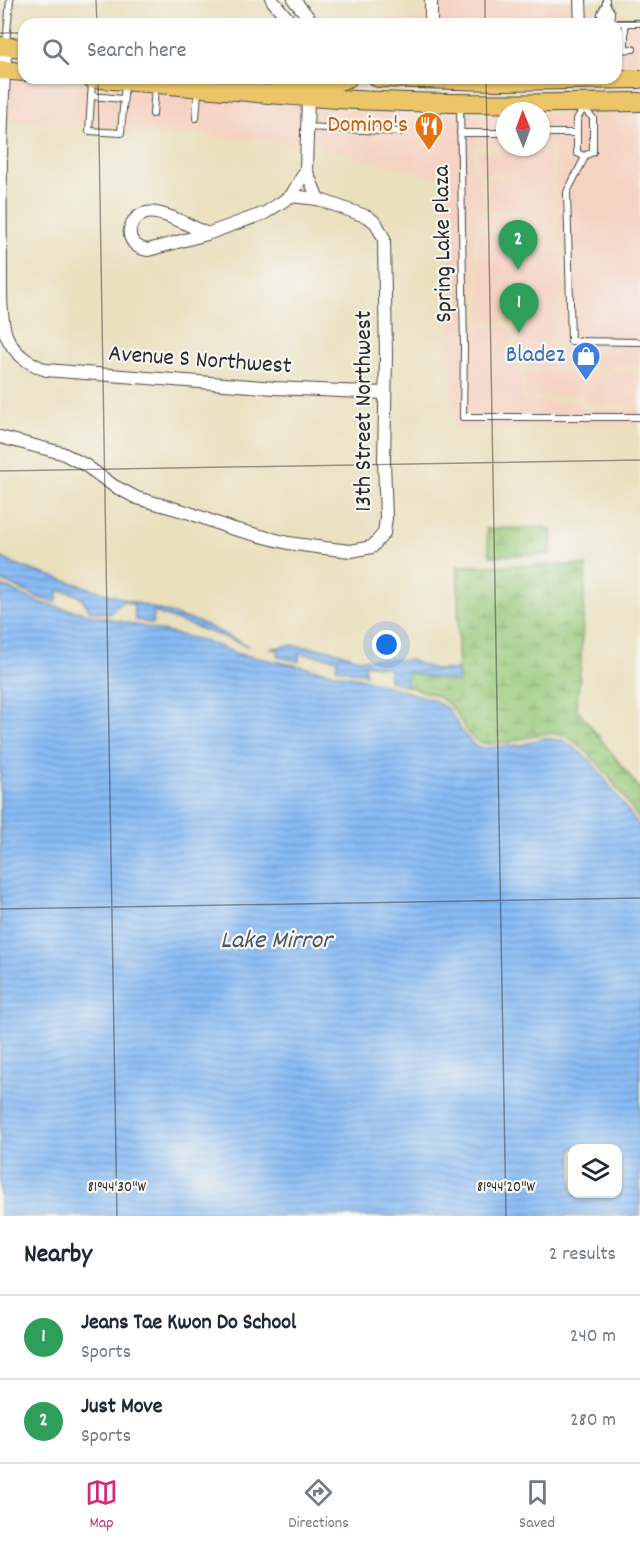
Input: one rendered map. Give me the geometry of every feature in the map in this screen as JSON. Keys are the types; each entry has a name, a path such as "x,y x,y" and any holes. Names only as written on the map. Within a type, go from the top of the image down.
{"main road":[{"path":"2,70 18,71"},
{"path":"622,79 640,79"},
{"path":"91,84 124,90 155,84 308,98 460,104 584,106 640,102"},
{"path":"241,92 301,84"},
{"path":"308,98 315,89 330,84"},
{"path":"583,84 584,106"}],"street":[{"path":"272,0 287,18"},
{"path":"294,0 309,18"},
{"path":"431,0 431,18"},
{"path":"580,0 581,18"},
{"path":"2,70 10,47"},
{"name":"Avenue S Northwest","path":"2,70 0,193 2,318 5,332 17,353 32,364 46,370 275,388 385,393"},
{"path":"308,98 306,170 318,198"},
{"path":"207,234 166,216 147,213 135,219 130,225 130,234 135,246 148,250 207,234 265,213 291,196 306,170"},
{"name":"13th Street Northwest","path":"0,437 62,453 137,498 278,541 359,551 375,545 384,533 386,525 384,239 376,223 368,217 318,198 291,196"}],"lane":[{"path":"10,0 10,47"},
{"path":"606,2 611,12 610,18"},
{"path":"601,18 606,2"},
{"path":"622,23 640,23"},
{"path":"625,23 625,49"},
{"path":"622,49 633,49"},
{"path":"91,84 89,131 121,133 124,90"},
{"path":"153,114 155,84"},
{"path":"196,118 198,87"},
{"name":"Spring Lake Plaza","path":"460,104 463,417 640,417"},
{"path":"584,106 593,118 593,152 584,156 577,153 577,119 584,106"},
{"path":"307,127 400,132"},
{"path":"460,133 496,133"},
{"path":"550,133 577,133"},
{"path":"584,156 567,192 571,341 640,342"}],"shaded area":[{"path":"439,0 576,0 576,18 436,18"},
{"path":"585,0 608,18 586,18"},
{"path":"640,19 640,72 622,72 622,20"},
{"path":"8,79 18,80 18,84 65,84 303,105 302,144 7,121"},
{"path":"313,106 364,111 496,113 496,145 474,148 474,174 477,178 481,178 482,214 515,215 516,229 478,229 474,233 476,324 479,327 514,327 514,343 507,345 506,360 509,364 516,365 517,371 521,372 523,401 580,401 581,408 585,410 640,409 640,424 454,429 442,179 312,146"},
{"path":"550,113 640,114 640,369 636,366 611,366 607,370 597,370 593,366 557,367 556,325 561,322 560,306 567,304 567,251 565,248 559,248 559,207 555,203 554,148 550,145"},
{"path":"550,149 551,207 554,207 555,252 563,252 564,301 556,301 557,320 552,321 553,371 593,371 593,375 611,375 611,371 636,370 636,375 640,375 640,405 585,405 584,396 526,397 525,372 540,372 540,368 520,368 520,360 511,360 510,348 519,348 518,322 480,322 478,234 520,233 519,210 485,211 485,177 513,177 513,174 478,174 478,150 496,150 496,156 550,156"}],"green space":[{"path":"545,527 551,531 551,554 490,556 486,529"},
{"path":"586,565 580,677 576,708 640,789 640,820 598,764 569,738 547,734 498,743 479,742 470,735 454,711 442,699 406,686 406,672 458,682 458,566"}],"water":[{"path":"0,557 19,566 204,624 248,646 154,612 153,624 135,620 134,605 123,601 109,614 89,610 80,597 68,592 58,591 56,602 42,599 0,580"},
{"name":"Lake Mirror","path":"0,585 41,603 205,641 238,654 360,678 432,699 448,709 463,733 475,746 485,748 521,745 544,738 565,741 591,761 640,827 640,1216 0,1216"},
{"path":"291,645 331,650 359,659 410,660 436,670 458,670 459,683 407,672 406,686 389,681 389,668 364,664 366,674 336,668 338,659 299,653 299,661 278,657 279,650 268,649"}],"place":[{"name":"Domino's","path":"429,152"},
{"name":"Just Move","path":"518,270"},
{"name":"Jeans Tae Kwon Do School","path":"519,333"},
{"name":"Bladez","path":"586,382"}]}
